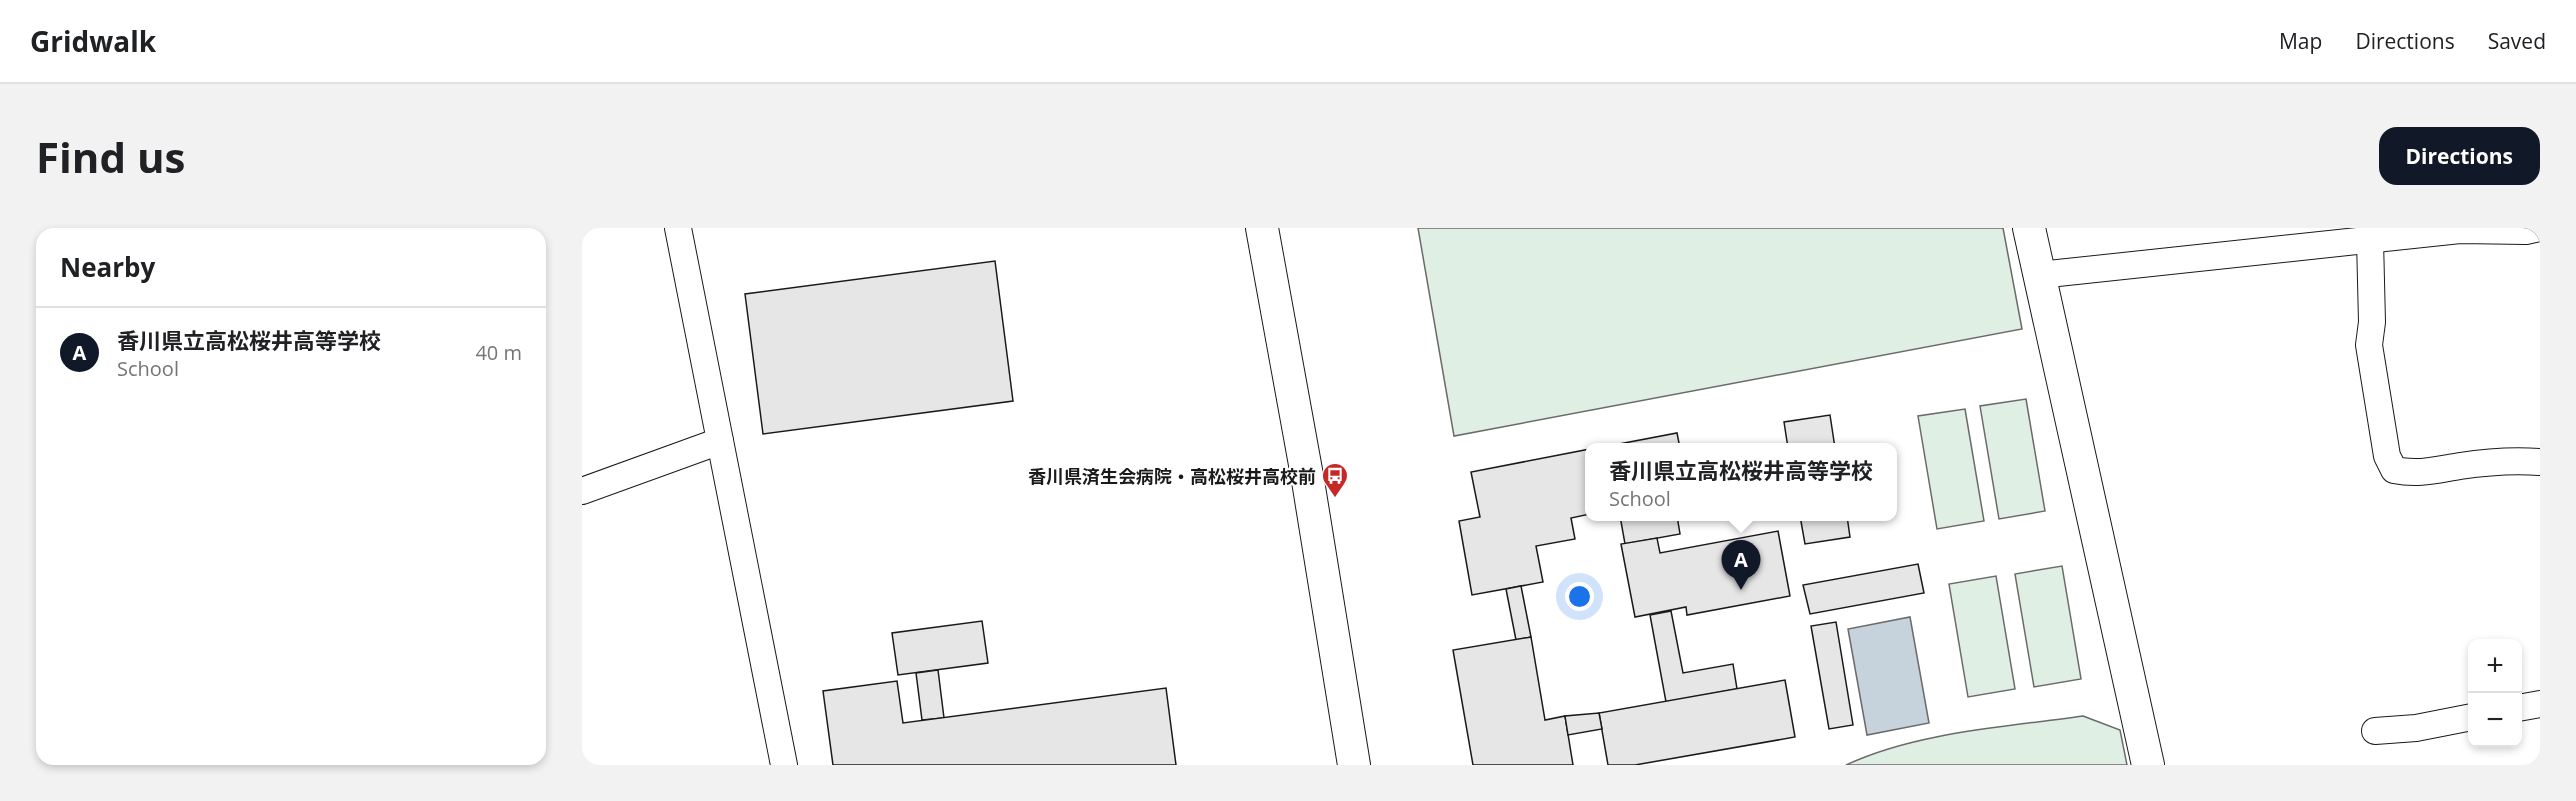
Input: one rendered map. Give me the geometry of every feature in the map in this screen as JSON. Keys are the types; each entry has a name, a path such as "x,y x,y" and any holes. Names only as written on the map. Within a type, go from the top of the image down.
{"street":[{"path":"678,228 784,765"},
{"path":"1262,228 1307,472 1354,765"},
{"path":"2029,228 2148,765"},
{"path":"2040,275 2370,240 2434,231 2526,231 2540,228"},
{"path":"2370,240 2372,322 2369,345 2387,456 2394,470 2415,474 2521,460 2540,462"},
{"path":"582,491 720,441"},
{"path":"2522,707 2540,704"},
{"path":"2375,731 2416,728 2468,718"}],"green space":[{"path":"1418,228 2003,228 2022,329 1454,436"},
{"path":"2026,399 2045,511 1999,519 1980,406"},
{"path":"1965,409 1984,521 1937,529 1918,416"},
{"path":"2062,566 2081,679 2034,687 2015,574"},
{"path":"1996,576 2015,689 1968,697 1949,584"},
{"path":"2083,716 2120,730 2127,765 1846,765 1873,754 1931,738"}],"shaded area":[{"path":"1910,617 1929,723 1867,735 1848,629"}],"building":[{"path":"995,261 1013,401 763,434 745,294"},
{"path":"1830,415 1834,443 1787,443 1784,422"},
{"path":"1677,433 1679,443 1624,443"},
{"path":"1585,450 1585,515 1571,518 1575,539 1536,546 1543,582 1472,595 1459,521 1480,517 1471,472"},
{"path":"1621,521 1678,521 1680,534 1625,544"},
{"path":"1801,521 1848,521 1850,537 1805,544"},
{"path":"1778,531 1790,596 1687,615 1686,607 1635,617 1621,544 1657,538 1660,553"},
{"path":"1918,564 1924,593 1810,614 1803,585"},
{"path":"1521,586 1531,637 1516,640 1506,589"},
{"path":"1671,611 1683,673 1733,664 1737,689 1666,702 1650,615"},
{"path":"982,621 988,663 898,675 892,633"},
{"path":"1836,622 1853,725 1829,729 1811,626"},
{"path":"1531,637 1545,720 1565,716 1573,765 1473,765 1453,650"},
{"path":"938,670 944,718 922,720 916,673"},
{"path":"1785,680 1795,737 1635,765 1608,765 1599,713"},
{"path":"897,681 903,723 1166,688 1176,765 833,765 823,691"},
{"path":"1599,713 1602,729 1568,735 1565,716"}],"place":[{"name":"香川県済生会病院・高松桜井高校前","path":"1335,499"},
{"name":"香川県立高松桜井高等学校","path":"1741,590"}]}
